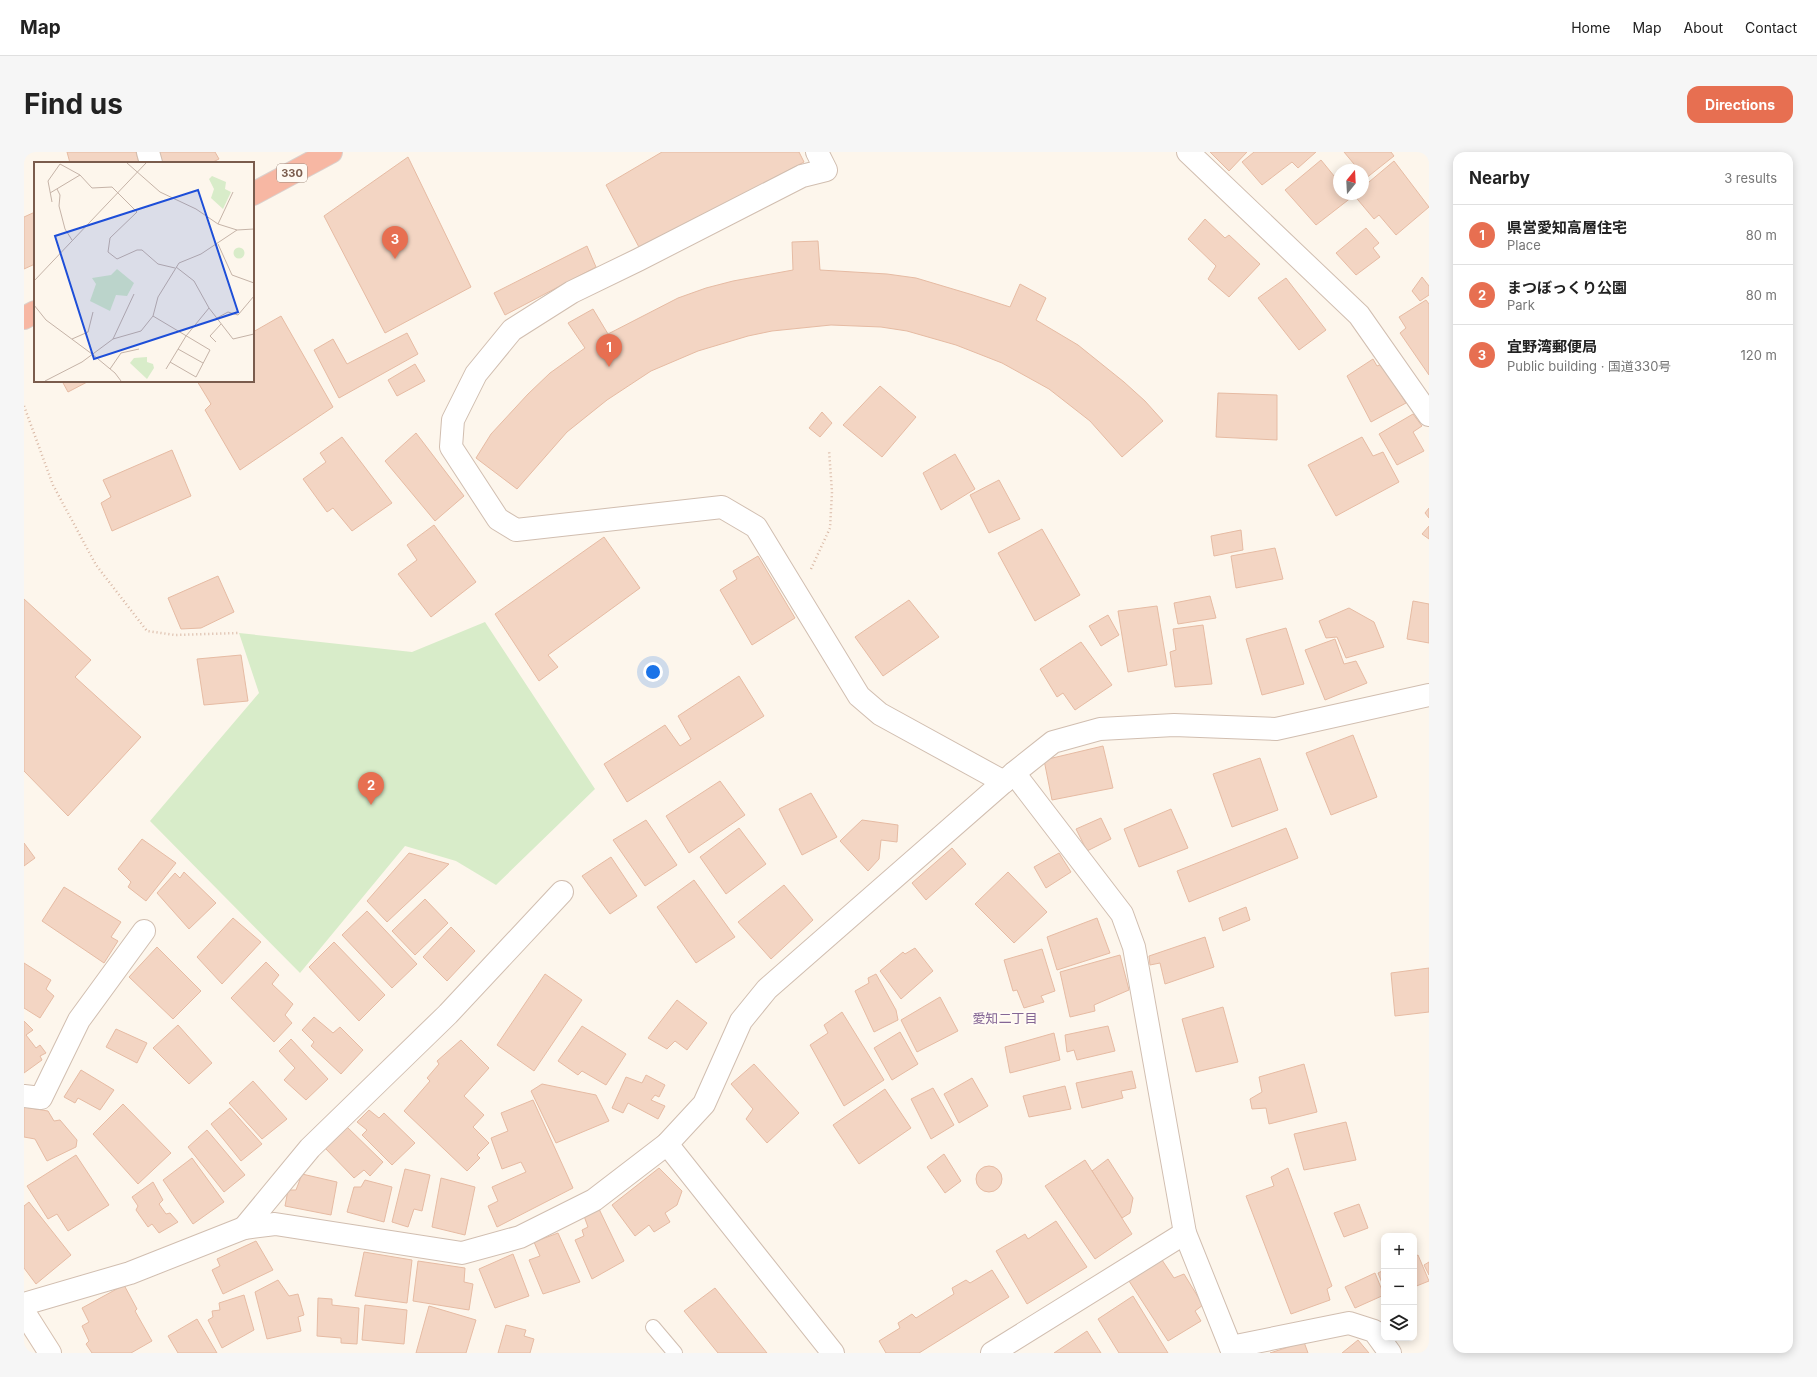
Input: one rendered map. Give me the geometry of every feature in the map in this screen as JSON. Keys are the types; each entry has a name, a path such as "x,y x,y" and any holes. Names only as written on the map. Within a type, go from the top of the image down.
{"highway":[{"name":"330","path":"254,193 331,152"},
{"path":"24,318 34,313"}],"street":[{"path":"148,152 151,162"},
{"path":"817,152 826,170 802,176 572,292 512,330 476,374 453,420 452,447 498,519 516,530 722,507 756,527 859,696 880,714 1009,777 1122,914 1134,947 1185,1233 1232,1350 1349,1323 1374,1331 1390,1353"},
{"path":"1188,152 1358,315 1429,415"},
{"path":"24,1304 130,1273 244,1228 275,1224 462,1253 520,1237 594,1200 667,1144 704,1104 741,1021 767,989 1009,777 1053,742 1100,729 1174,725 1276,730 1429,695"},
{"path":"244,1228 310,1148 448,1014 562,892"},
{"path":"24,1096 40,1098 79,1020 144,931"},
{"path":"667,1144 833,1353"},
{"path":"992,1353 1185,1233"},
{"path":"24,1312 50,1353"}],"lane":[{"path":"653,1327 675,1353"}],"path":[{"path":"24,406 53,485 96,564 147,631 175,635 240,633"},
{"path":"798,595 819,556 830,528 832,492 829,450"}],"green space":[{"path":"485,622 595,789 496,885 456,861 405,846 300,973 150,821 259,693 239,633 412,652"}],"building":[{"path":"67,152 136,152 139,162 70,162"},
{"path":"150,152 215,152 219,159 213,162 154,162"},
{"path":"662,152 799,152 804,162 640,249 606,185"},
{"path":"1210,152 1247,152 1229,171"},
{"path":"1254,152 1316,152 1298,168 1292,162 1262,185 1242,162"},
{"path":"1344,152 1391,152 1394,156 1369,176 1369,164 1354,164"},
{"path":"408,157 471,287 385,333 324,216"},
{"path":"1321,160 1333,175 1333,200 1348,200 1316,225 1285,190"},
{"path":"1394,161 1429,207 1396,235 1379,215 1374,219 1358,200 1369,200 1369,182"},
{"path":"34,212 34,264 24,269 24,217"},
{"path":"1205,219 1225,238 1229,235 1260,264 1229,297 1208,279 1216,266 1188,239"},
{"path":"1366,228 1379,243 1373,248 1380,257 1356,275 1336,253"},
{"path":"818,241 820,270 887,274 916,278 1010,307 1020,284 1046,298 1036,320 1078,345 1124,382 1145,401 1163,421 1122,457 1090,421 1049,389 1002,363 956,345 907,331 881,327 831,325 772,331 748,336 698,351 651,371 607,400 567,432 517,489 476,458 491,434 528,394 550,373 585,348 568,323 593,309 608,334 678,298 706,288 733,281 793,270 792,242"},
{"path":"587,246 596,267 505,315 494,293"},
{"path":"1422,277 1429,286 1429,295 1420,301 1412,291"},
{"path":"1286,278 1326,330 1299,350 1258,298"},
{"path":"1426,300 1429,304 1429,375 1400,333 1406,328 1399,317"},
{"path":"281,316 333,407 240,470 205,410 211,404 198,382 254,382 254,331"},
{"path":"407,333 418,354 339,398 314,350 333,339 347,364"},
{"path":"1373,359 1377,366 1382,364 1406,403 1371,422 1347,376"},
{"path":"415,364 425,381 397,396 388,380"},
{"path":"63,382 87,382 68,392"},
{"path":"880,386 916,417 882,457 843,425"},
{"path":"1218,393 1277,395 1277,440 1216,437"},
{"path":"822,412 832,423 820,437 809,428"},
{"path":"1413,414 1422,426 1413,432 1424,451 1397,465 1379,434"},
{"path":"416,433 464,496 435,521 385,461"},
{"path":"342,437 392,503 352,531 333,508 327,512 303,479 326,462 320,453"},
{"path":"1362,437 1373,456 1383,452 1399,482 1336,516 1308,465"},
{"path":"172,450 191,496 112,531 101,503 111,497 103,480"},
{"path":"955,454 975,489 941,510 923,473"},
{"path":"999,480 1020,519 989,533 970,495"},
{"path":"1429,508 1429,518 1425,513"},
{"path":"434,525 476,582 431,617 398,574 417,560 407,545"},
{"path":"1429,526 1429,539 1422,534"},
{"path":"1042,529 1080,595 1035,621 998,553"},
{"path":"1241,530 1243,550 1214,556 1211,536"},
{"path":"604,537 640,588 548,655 558,667 539,681 495,614"},
{"path":"1275,548 1283,579 1236,588 1231,556"},
{"path":"758,556 795,618 752,645 720,590 737,579 733,571"},
{"path":"218,576 234,612 201,628 181,629 168,598"},
{"path":"1210,596 1216,618 1178,624 1174,603"},
{"path":"24,599 91,660 75,677 141,737 68,816 24,771"},
{"path":"909,600 939,637 883,676 855,637"},
{"path":"1413,601 1429,604 1429,643 1407,639"},
{"path":"1157,606 1167,665 1128,672 1118,611"},
{"path":"1349,608 1374,622 1384,647 1346,658 1337,637 1326,638 1319,621"},
{"path":"1108,615 1119,635 1101,646 1089,626"},
{"path":"1203,625 1212,684 1175,687 1170,652 1176,650 1173,629"},
{"path":"1286,628 1304,684 1262,695 1246,639"},
{"path":"1335,639 1344,664 1356,661 1367,683 1325,700 1305,650"},
{"path":"1081,642 1112,685 1075,710 1063,693 1057,697 1040,669"},
{"path":"241,655 248,701 204,705 197,659"},
{"path":"739,676 764,716 627,802 604,764 665,725 680,746 691,739 678,716"},
{"path":"1353,735 1377,797 1331,815 1306,753"},
{"path":"1103,746 1113,788 1052,800 1044,760"},
{"path":"1260,758 1278,810 1232,827 1213,774"},
{"path":"720,781 745,815 689,853 666,816"},
{"path":"811,793 837,837 802,855 779,809"},
{"path":"1171,809 1188,848 1139,867 1124,829"},
{"path":"1101,818 1111,839 1087,851 1076,829"},
{"path":"646,820 677,865 645,886 613,840"},
{"path":"862,820 898,825 897,842 881,840 879,859 868,871 840,841"},
{"path":"739,828 766,864 726,894 700,857"},
{"path":"1286,828 1298,858 1189,902 1177,871"},
{"path":"142,839 176,863 146,901 128,887 131,882 118,869"},
{"path":"24,843 35,858 24,866"},
{"path":"952,848 966,864 926,900 912,883"},
{"path":"409,853 449,864 387,922 367,901"},
{"path":"1059,853 1071,872 1046,888 1034,867"},
{"path":"611,857 637,896 610,914 582,876"},
{"path":"184,872 216,903 189,929 157,893 175,873 180,878"},
{"path":"1008,872 1047,912 1014,943 975,904"},
{"path":"694,880 735,937 696,963 657,907"},
{"path":"784,885 813,920 771,959 738,922"},
{"path":"64,887 121,922 111,937 118,941 104,963 42,921"},
{"path":"425,899 448,923 415,955 392,931"},
{"path":"1246,907 1250,920 1223,931 1219,918"},
{"path":"367,911 417,964 392,988 342,935"},
{"path":"233,918 261,942 222,984 197,957"},
{"path":"1097,918 1110,953 1057,970 1047,937"},
{"path":"451,927 475,951 447,981 423,957"},
{"path":"1205,937 1214,967 1165,984 1160,963 1150,965 1149,956"},
{"path":"334,942 385,995 359,1021 309,967"},
{"path":"157,947 201,991 173,1019 129,977"},
{"path":"915,948 933,971 901,999 880,971 903,952 905,954"},
{"path":"1042,949 1055,991 1041,996 1044,1002 1024,1008 1017,990 1013,991 1004,960"},
{"path":"1120,955 1129,990 1094,1005 1095,1011 1070,1017 1060,972"},
{"path":"266,962 279,975 272,984 293,1004 285,1015 292,1023 274,1042 231,998"},
{"path":"24,963 51,980 46,989 54,996 40,1018 24,1008"},
{"path":"1429,968 1429,1012 1395,1016 1391,973"},
{"path":"545,974 582,1000 534,1071 497,1045"},
{"path":"876,974 896,1010 898,1020 874,1032 855,991 869,983 868,978"},
{"path":"940,997 958,1031 917,1052 901,1020"},
{"path":"677,1000 707,1023 687,1050 675,1041 667,1049 648,1038"},
{"path":"1223,1007 1238,1062 1196,1072 1182,1019"},
{"path":"842,1012 884,1080 844,1106 810,1045 828,1033 824,1025"},
{"path":"314,1017 333,1033 340,1027 363,1050 341,1074 311,1046 314,1042 302,1030"},
{"path":"24,1021 33,1030 26,1035 36,1048 40,1045 46,1053 40,1056 42,1060 24,1073"},
{"path":"178,1025 212,1063 189,1084 153,1048"},
{"path":"582,1026 626,1054 606,1085 582,1071 578,1075 558,1061"},
{"path":"1108,1026 1115,1051 1077,1060 1074,1050 1067,1052 1065,1035"},
{"path":"116,1029 147,1043 137,1063 106,1047"},
{"path":"900,1032 918,1064 892,1080 874,1048"},
{"path":"1054,1033 1060,1060 1010,1073 1005,1047"},
{"path":"291,1039 328,1079 306,1100 284,1080 295,1068 279,1051"},
{"path":"461,1040 489,1068 464,1096 484,1115 473,1127 489,1143 477,1155 480,1158 467,1171 404,1111 430,1081 427,1078 439,1064 437,1061"},
{"path":"754,1064 799,1113 767,1143 746,1119 753,1109 731,1084"},
{"path":"1304,1064 1317,1112 1269,1124 1266,1108 1252,1109 1250,1099 1262,1092 1259,1077"},
{"path":"81,1070 114,1090 100,1110 78,1098 75,1103 64,1097"},
{"path":"1132,1071 1136,1088 1121,1091 1123,1098 1082,1108 1076,1083"},
{"path":"646,1075 665,1085 659,1097 655,1095 651,1100 665,1106 658,1119 628,1103 623,1113 612,1108 626,1077 642,1083"},
{"path":"972,1078 988,1106 959,1123 944,1094"},
{"path":"253,1081 287,1119 262,1139 229,1103"},
{"path":"542,1084 596,1095 609,1121 556,1143 531,1091"},
{"path":"1065,1086 1071,1109 1029,1117 1023,1096"},
{"path":"933,1088 954,1125 931,1139 911,1099"},
{"path":"885,1089 911,1128 859,1164 833,1125"},
{"path":"533,1100 573,1188 497,1227 488,1206 498,1201 492,1187 526,1172 521,1162 502,1169 491,1138 508,1131 501,1113"},
{"path":"123,1104 171,1153 138,1184 93,1134"},
{"path":"24,1107 48,1111 54,1121 60,1120 77,1140 76,1147 47,1161 35,1139 24,1137"},
{"path":"230,1108 262,1144 241,1161 211,1124"},
{"path":"369,1110 379,1118 384,1113 415,1143 392,1165 362,1135 367,1130 357,1122"},
{"path":"1346,1122 1356,1160 1304,1170 1294,1134"},
{"path":"346,1126 383,1162 370,1176 364,1170 354,1178 325,1148"},
{"path":"207,1130 245,1175 224,1192 188,1147"},
{"path":"944,1154 961,1181 945,1193 927,1167"},
{"path":"76,1155 109,1205 68,1231 57,1214 48,1219 27,1186"},
{"path":"192,1158 224,1202 193,1224 163,1180"},
{"path":"1108,1159 1133,1198 1130,1213 1122,1218 1092,1171"},
{"path":"1085,1160 1132,1234 1095,1259 1045,1186"},
{"path":"989,1166 998,1170 1002,1179 998,1188 989,1192 980,1188 976,1179 980,1170"},
{"path":"659,1168 682,1191 677,1205 665,1213 670,1222 654,1232 649,1225 635,1236 612,1205"},
{"path":"1288,1168 1332,1286 1327,1289 1330,1300 1291,1314 1246,1196 1274,1186 1271,1177"},
{"path":"405,1169 430,1175 422,1211 414,1209 408,1227 392,1222"},
{"path":"302,1174 337,1182 331,1215 285,1206 288,1190 296,1190"},
{"path":"441,1178 475,1187 465,1235 432,1227"},
{"path":"365,1180 392,1187 384,1222 347,1212 354,1187 361,1187"},
{"path":"153,1182 163,1200 159,1204 166,1214 170,1213 178,1222 159,1233 152,1224 148,1227 136,1210 138,1206 132,1197"},
{"path":"29,1202 71,1255 36,1284 24,1268 24,1206"},
{"path":"1359,1204 1368,1228 1344,1237 1334,1213"},
{"path":"599,1209 624,1261 592,1279 575,1240 584,1236 582,1230 588,1227 584,1216"},
{"path":"1056,1221 1087,1267 1027,1304 996,1251 1025,1234 1028,1239"},
{"path":"558,1233 580,1282 543,1294 529,1260 540,1256 534,1242"},
{"path":"256,1241 273,1270 223,1294 212,1270 220,1266 217,1259"},
{"path":"364,1252 412,1260 407,1303 355,1296"},
{"path":"513,1254 529,1296 495,1308 479,1269"},
{"path":"1417,1256 1429,1281 1417,1286 1417,1269"},
{"path":"1162,1260 1174,1278 1184,1274 1203,1305 1195,1311 1201,1321 1168,1341 1129,1281"},
{"path":"418,1261 465,1268 464,1282 473,1284 469,1310 413,1301"},
{"path":"1429,1262 1429,1275 1424,1265"},
{"path":"992,1270 1009,1297 919,1353 886,1353 879,1341 900,1328 898,1323 912,1314 916,1318 954,1294 952,1288 966,1280 970,1283"},
{"path":"1381,1272 1381,1280 1378,1273"},
{"path":"1375,1273 1381,1288 1381,1296 1355,1308 1345,1287"},
{"path":"278,1280 289,1296 298,1294 304,1315 298,1317 301,1331 267,1339 255,1292"},
{"path":"124,1285 137,1309 135,1311 152,1341 131,1353 92,1353 86,1344 89,1341 82,1326 89,1322 82,1308"},
{"path":"715,1288 767,1353 718,1353 684,1311"},
{"path":"244,1295 254,1330 222,1348 208,1320 213,1317 212,1311 220,1310 219,1303"},
{"path":"1133,1296 1168,1353 1119,1353 1098,1319"},
{"path":"318,1298 332,1299 332,1305 359,1308 357,1344 341,1343 341,1338 317,1336"},
{"path":"365,1305 407,1310 404,1344 362,1340"},
{"path":"429,1306 476,1320 466,1353 416,1353"},
{"path":"197,1319 217,1353 178,1353 168,1336"},
{"path":"506,1325 526,1330 524,1336 534,1339 530,1353 498,1353"},
{"path":"1087,1331 1101,1353 1054,1353"},
{"path":"1358,1340 1369,1353 1342,1353"},
{"path":"1304,1342 1308,1353 1270,1353"}],"place":[{"name":"宜野湾郵便局","path":"395,259"},
{"name":"県営愛知高層住宅","path":"609,367"},
{"name":"まつぼっくり公園","path":"371,805"}],"district":[{"name":"愛知二丁目","path":"1005,1018"}]}
